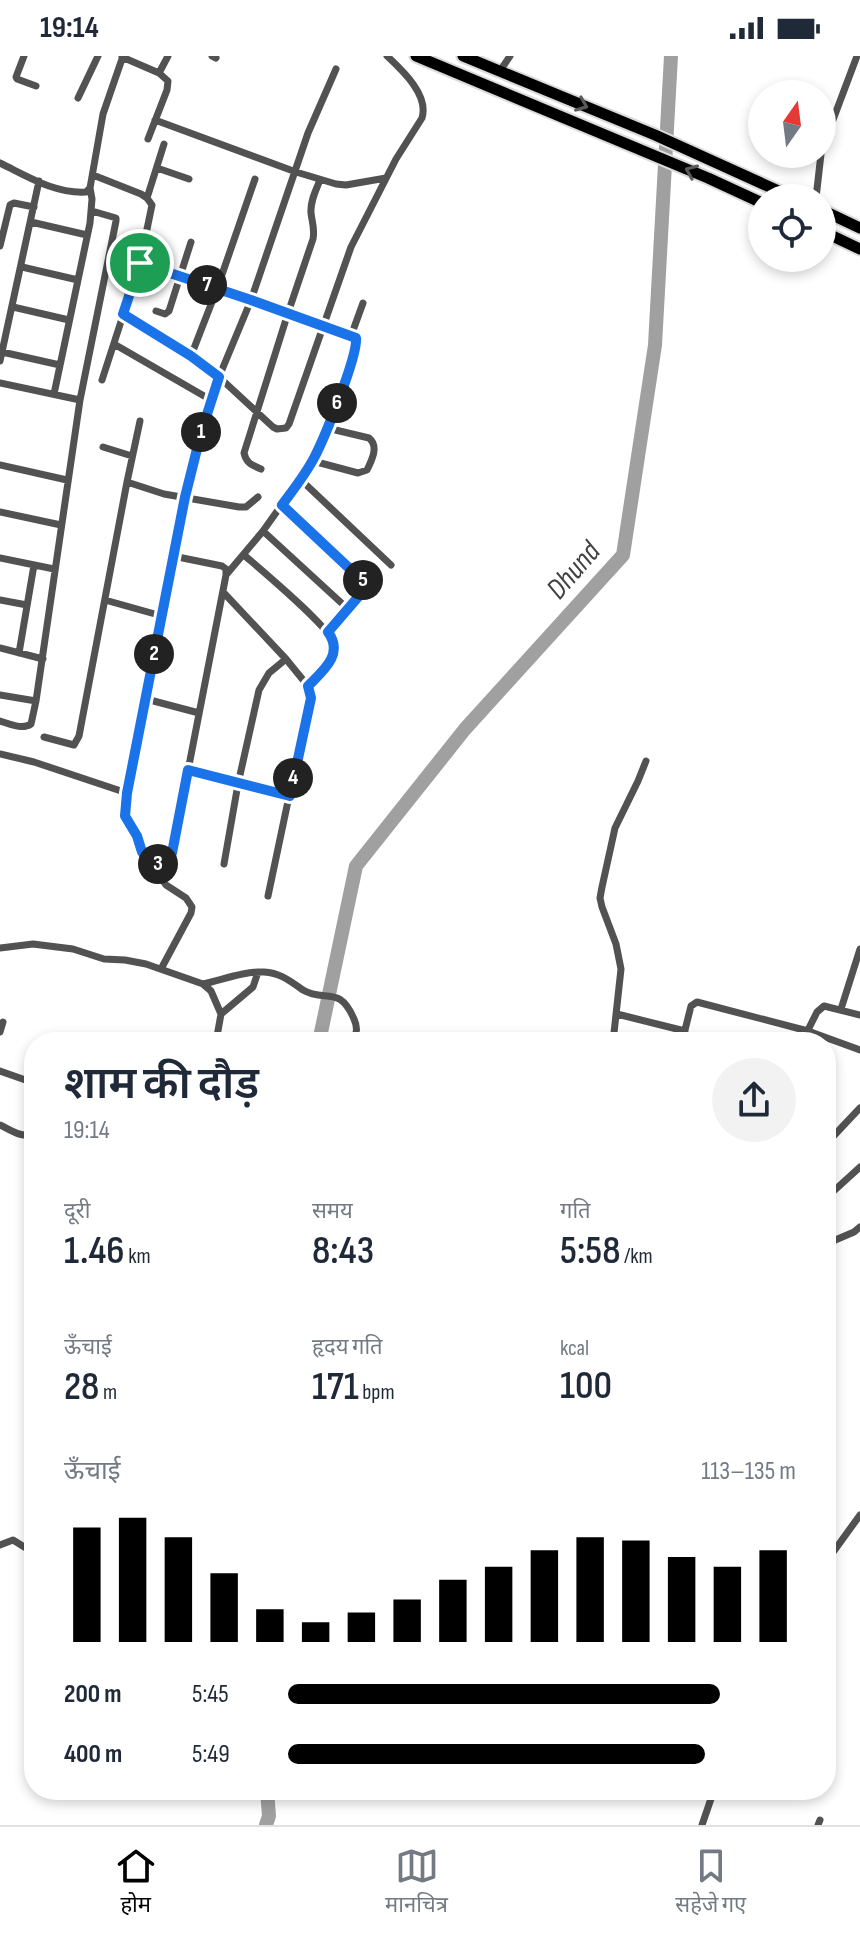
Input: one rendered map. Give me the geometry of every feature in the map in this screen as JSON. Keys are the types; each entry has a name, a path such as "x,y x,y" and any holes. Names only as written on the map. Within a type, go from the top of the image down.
{"highway":[{"path":"416,56 748,197"},
{"path":"463,56 764,184"},
{"path":"836,217 860,228"},
{"path":"836,238 860,249"}],"street":[{"path":"24,56 16,77 36,86"},
{"path":"78,98 98,56"},
{"path":"54,394 92,211 90,188 103,114 122,56 159,73 169,85 148,139"},
{"path":"159,73 168,56"},
{"path":"123,314 191,356 277,429 286,428 351,247 424,111 415,88 387,56"},
{"path":"505,74 510,56"},
{"path":"836,108 857,56"},
{"path":"161,969 192,907 186,898 166,885 142,852 125,816 173,556 211,400 251,300 315,116 336,69"},
{"path":"155,120 320,180 346,185 386,178"},
{"path":"147,198 164,144"},
{"path":"0,163 59,189 77,193 90,188"},
{"path":"157,168 189,179"},
{"path":"93,175 147,198 151,201 152,211 140,263 102,380"},
{"path":"191,356 255,179"},
{"path":"261,469 249,463 244,453 313,239 315,230 311,211 320,180"},
{"path":"0,361 39,181"},
{"path":"0,246 10,205 34,207"},
{"path":"0,721 29,726 36,701 80,400 116,221 112,215 92,211"},
{"path":"31,222 87,235"},
{"path":"156,311 165,314 169,311 191,242"},
{"path":"140,263 356,338 357,345 313,461 263,531 226,575"},
{"path":"22,267 78,280"},
{"path":"351,336 363,303"},
{"path":"13,307 69,320"},
{"path":"114,344 211,400"},
{"path":"2,352 60,365"},
{"path":"0,383 80,400"},
{"path":"44,737 74,745 76,742 140,421"},
{"path":"313,461 358,473 370,466 376,447 374,442 369,438 327,428"},
{"path":"103,447 132,456"},
{"path":"0,465 67,480"},
{"path":"300,479 391,565"},
{"path":"127,482 164,494 239,507 246,507 258,497"},
{"path":"282,505 366,584 328,632"},
{"path":"0,512 61,525"},
{"path":"263,531 348,609"},
{"path":"244,555 333,639 333,654 308,686"},
{"path":"152,865 166,862 172,853 226,575 226,569 222,566 173,556"},
{"path":"0,558 54,569"},
{"path":"19,653 34,565"},
{"path":"223,592 286,659 308,686 311,698 268,896"},
{"path":"0,600 27,605"},
{"path":"105,600 162,616"},
{"path":"0,648 43,659"},
{"path":"224,864 259,690 269,673 286,659"},
{"path":"0,695 36,701"},
{"path":"146,699 199,713"},
{"path":"0,754 127,793"},
{"path":"614,1032 621,969 600,898 615,828 646,761"},
{"path":"188,770 290,796"},
{"path":"0,948 21,944 73,949 104,959 136,961 203,984 211,991 221,1014 218,1032"},
{"path":"841,1009 860,949"},
{"path":"203,984 258,972 286,977 304,990 330,995 345,1003 357,1025 357,1032"},
{"path":"221,1014 253,987 258,972"},
{"path":"617,1014 685,1031 691,1006 697,1002 808,1031 820,1008 830,1006 860,1015"},
{"path":"0,1032 3,1022"},
{"path":"836,1041 860,1050"},
{"path":"0,1071 24,1079"},
{"path":"836,1135 857,1116 860,1108"},
{"path":"0,1125 24,1136"},
{"path":"836,1189 860,1167"},
{"path":"836,1240 860,1227"},
{"path":"836,1548 860,1515"},
{"path":"0,1545 13,1540 24,1547"},
{"path":"702,1825 711,1800"}],"waterway":[{"name":"Dhund","path":"321,1032 356,866 465,729 623,555 655,345 671,56"},
{"name":"Dhund","path":"266,1825 268,1800"}],"route":[{"path":"140,263 356,338 350,367 318,450 282,505 366,584 328,632 335,646 333,654 330,662 308,686 311,698 290,796 188,770 170,859 152,865 142,852 125,816 127,793 185,497 219,377 123,314 140,263"}]}
